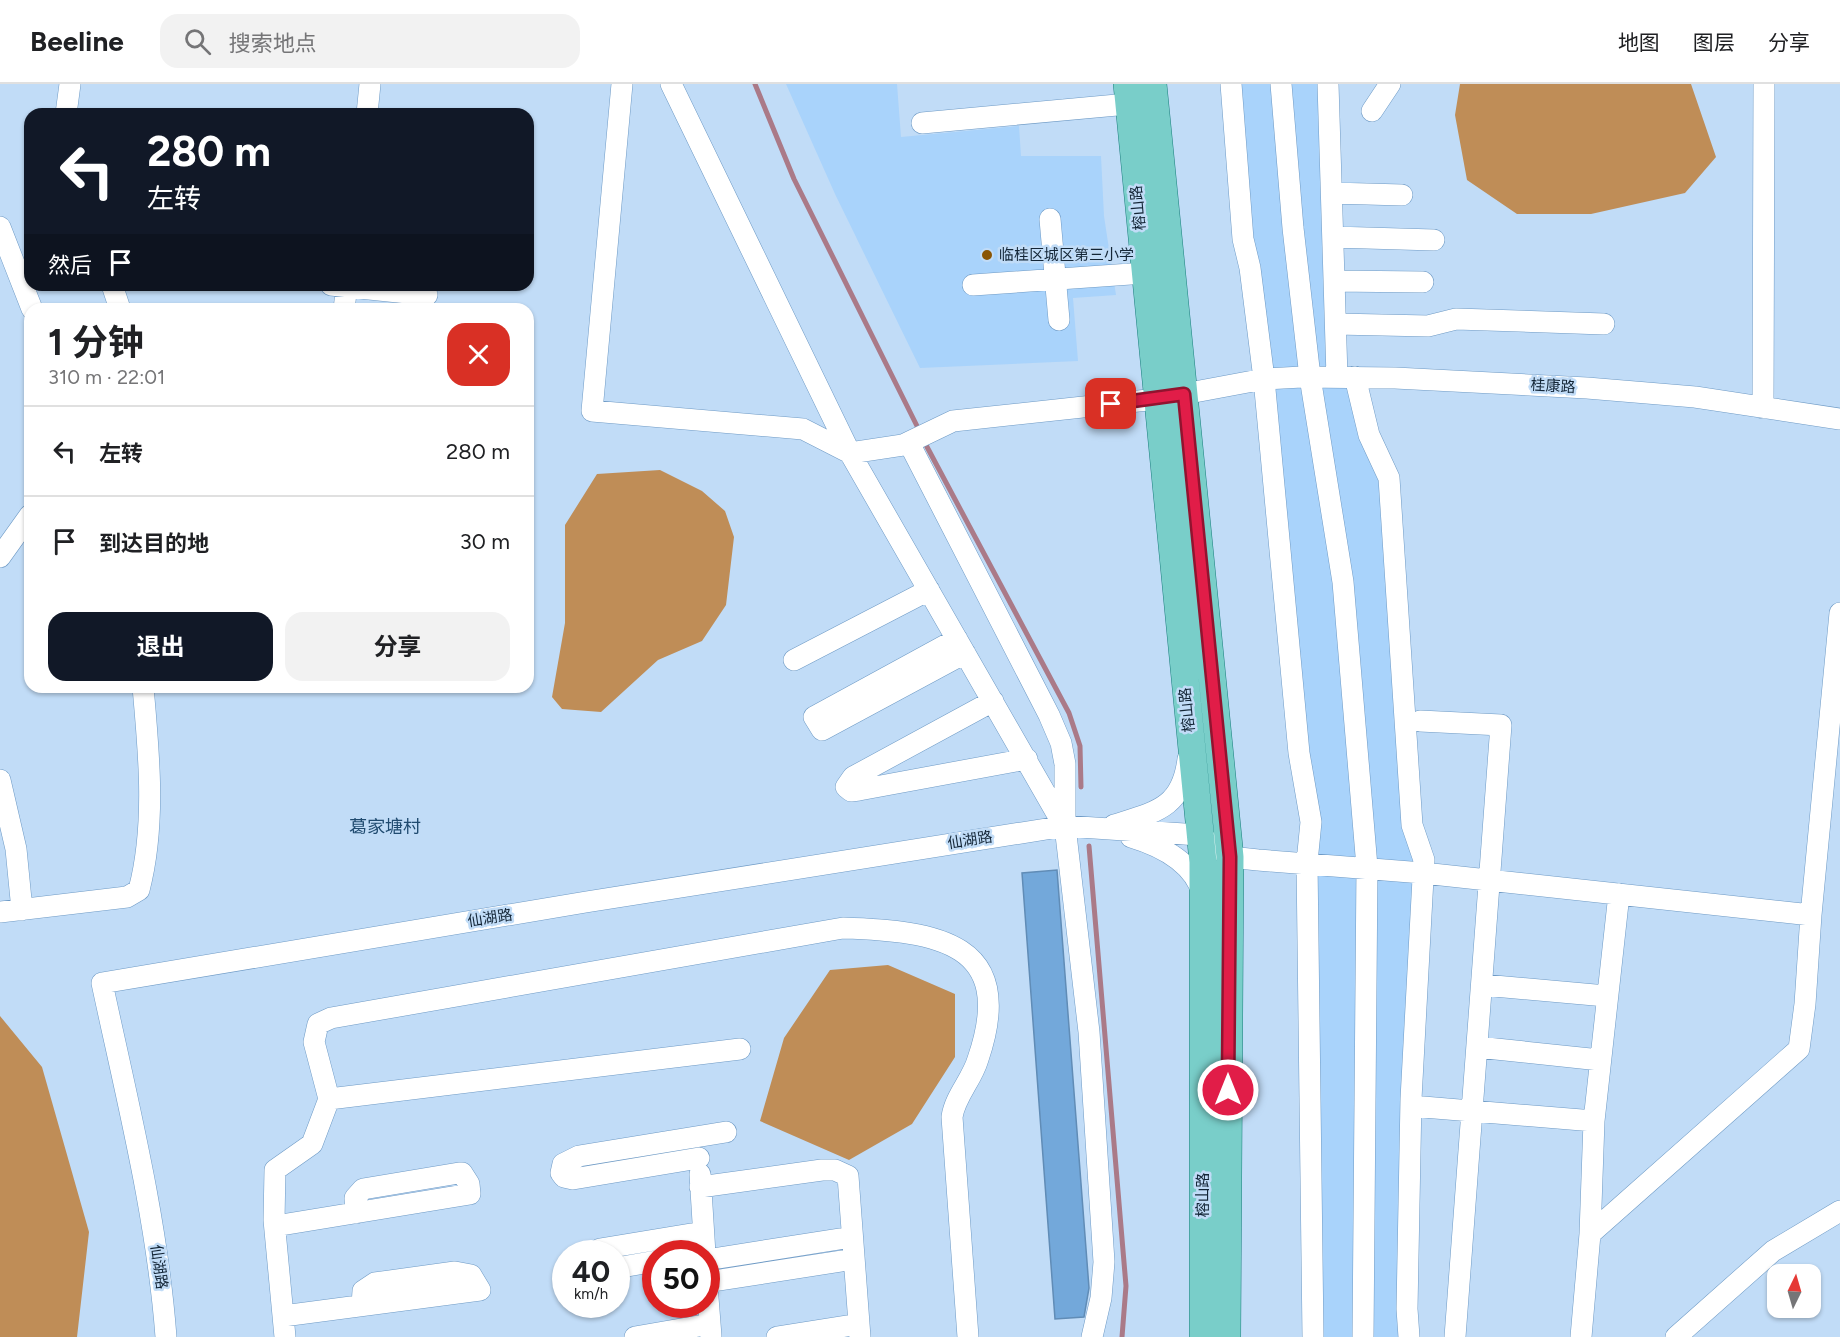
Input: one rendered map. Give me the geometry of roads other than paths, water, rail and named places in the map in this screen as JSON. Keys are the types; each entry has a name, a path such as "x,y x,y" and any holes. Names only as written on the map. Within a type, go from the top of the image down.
{"main road":[{"name":"榕山路","path":"1153,84 1230,870 1227,1337"},
{"name":"榕山路","path":"1127,94 1203,862 1203,1337"}],"street":[{"path":"67,108 70,84"},
{"path":"368,108 370,84"},
{"path":"622,84 592,411 803,429 850,453"},
{"path":"671,84 850,453 1065,826"},
{"path":"1231,84 1244,239 1250,268 1264,379 1299,753 1311,822 1307,862 1313,1337"},
{"path":"1281,84 1293,228 1310,377 1343,582 1367,867 1363,1337"},
{"path":"1328,84 1336,324 1346,377 1389,478 1412,825 1424,860 1411,1106 1407,1309 1409,1337"},
{"path":"1372,111 1390,84"},
{"path":"1763,408 1764,84"},
{"path":"922,123 1127,94"},
{"path":"1332,192 1402,195"},
{"path":"1050,219 1059,320"},
{"path":"0,227 24,288"},
{"path":"1333,237 1434,240"},
{"path":"974,285 1144,273"},
{"path":"1334,281 1423,282"},
{"path":"389,291 427,295"},
{"path":"1336,324 1428,327 1456,319 1604,324"},
{"name":"桂康路","path":"850,453 909,443 953,421 1157,399 1264,379 1310,377 1587,387 1695,397 1840,420"},
{"path":"909,443 1056,730 1065,764 1065,826 1089,1032 1104,1262 1101,1298 1092,1337"},
{"path":"0,558 24,524"},
{"path":"794,660 929,590"},
{"path":"1590,1234 1799,1049 1840,613"},
{"path":"961,646 822,730 814,717 961,646"},
{"path":"0,912 127,897 139,890 144,870 149,779 143,693"},
{"path":"993,701 853,777 846,787 859,790 1026,759"},
{"path":"1420,721 1501,725 1455,1337"},
{"path":"1101,829 1154,812 1176,796 1185,781 1190,743"},
{"path":"0,780 16,849 22,910"},
{"path":"1227,822 1238,845 1258,860"},
{"name":"仙湖路","path":"166,1337 161,1278 145,1184 102,983 586,902 1065,826 1199,836"},
{"path":"1101,829 1148,842 1177,858 1198,878 1203,897"},
{"path":"1199,836 1230,870 1242,870 1258,860 1307,862 1811,915"},
{"path":"1581,1337 1590,1234 1594,1121 1619,894"},
{"path":"285,1337 275,1226 275,1170 312,1144 329,1099 314,1034 318,1024 331,1018 843,928 881,929 930,937 954,946 973,959 984,973 988,987 989,1010 985,1036 974,1070 954,1107 952,1117 968,1337"},
{"path":"1483,985 1606,996"},
{"path":"1477,1047 1600,1060"},
{"path":"329,1099 740,1049"},
{"path":"1411,1106 1594,1121"},
{"path":"698,1147 579,1156 563,1164 561,1173 564,1177 573,1179 698,1147 726,1132"},
{"path":"698,1147 703,1240"},
{"path":"700,1187 822,1170 838,1171 848,1176 859,1330 777,1337"},
{"path":"275,1226 356,1213 470,1194 469,1184 462,1173 459,1173 363,1189 355,1198 356,1213"},
{"path":"1676,1337 1773,1251 1840,1211"},
{"path":"720,1258 852,1237"},
{"path":"720,1280 854,1259"},
{"path":"283,1316 362,1305"},
{"path":"635,1337 711,1330"}],"waterway":[{"path":"755,84 794,179 919,430"},
{"path":"926,445 1069,713 1080,746 1081,787"},
{"path":"1089,846 1126,1286 1122,1337"}],"place":[{"name":"临桂区城区第三小学","path":"987,255"}],"district":[{"name":"葛家塘村","path":"385,827"}]}
